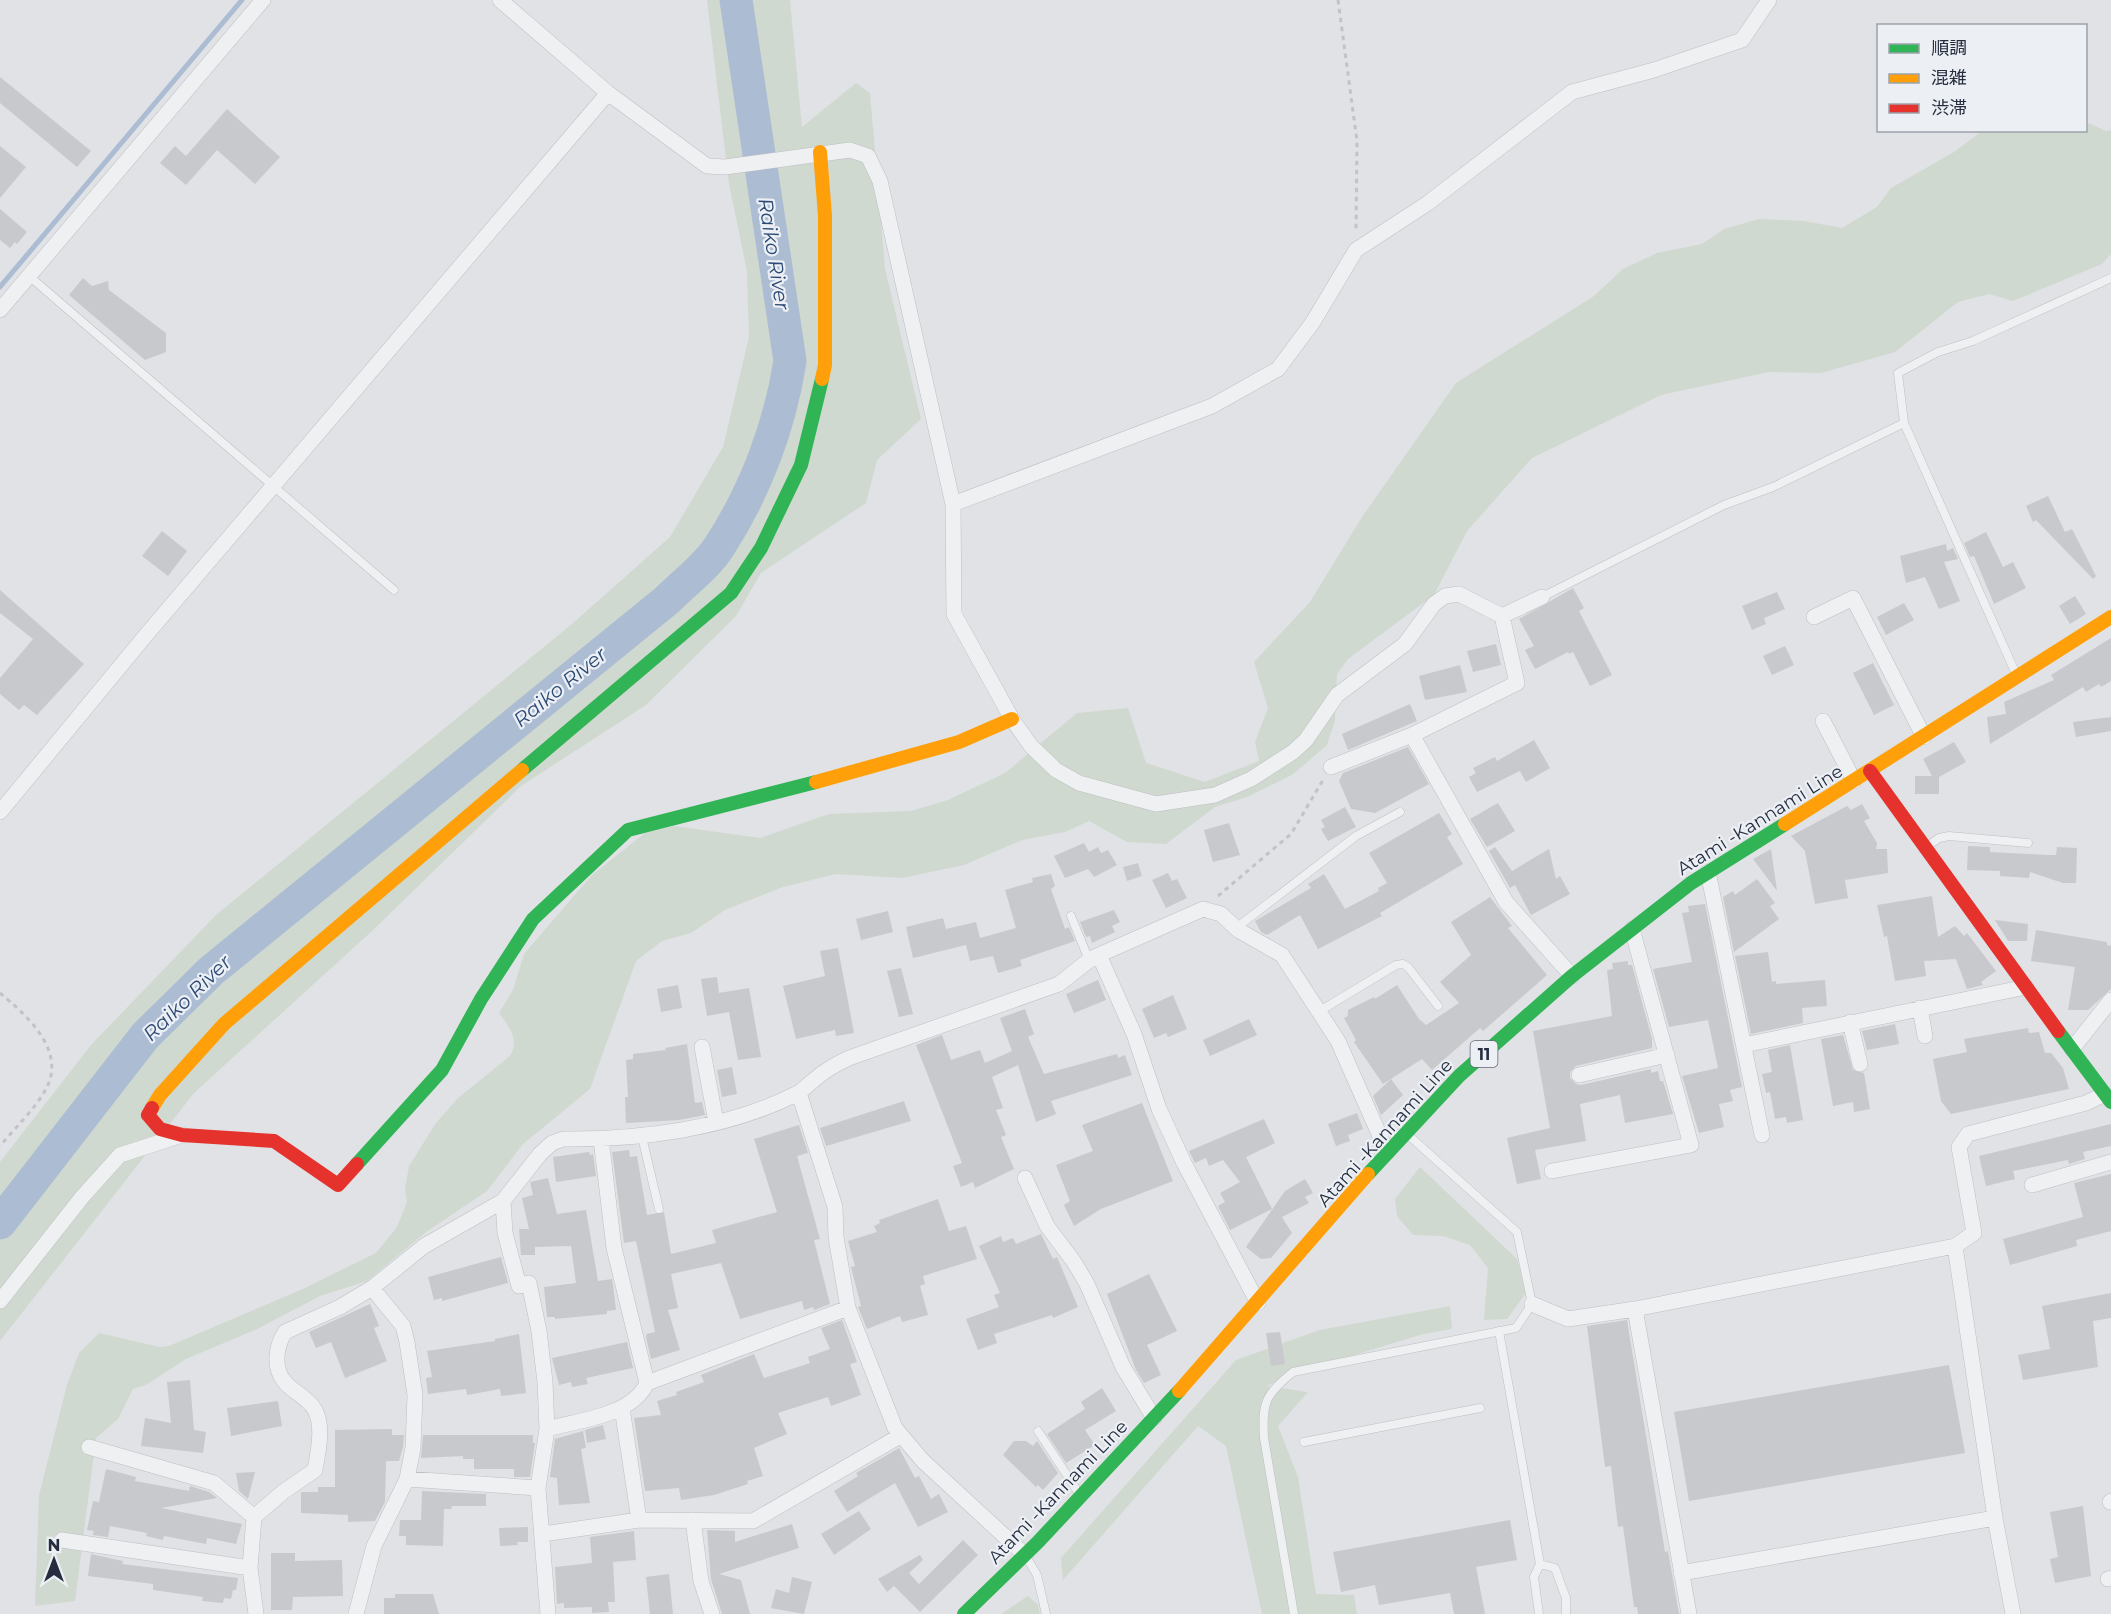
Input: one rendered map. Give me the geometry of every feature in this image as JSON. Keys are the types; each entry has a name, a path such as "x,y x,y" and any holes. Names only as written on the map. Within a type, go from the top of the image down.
{"street":[{"path":"0,310 263,0"},
{"path":"500,0 608,93 707,166 725,167 814,153 850,150 868,156 880,181 953,504 954,614 1012,719 1031,746 1056,770 1079,783 1156,804 1215,795 1251,779 1300,746 1337,695 1405,644 1434,604 1445,596 1459,594 1502,616"},
{"path":"953,504 1212,406 1278,369 1313,322 1356,250 1428,202 1572,92 1653,70 1742,40 1769,0"},
{"path":"0,812 274,485 608,93"},
{"path":"814,153 825,216 825,365 801,465 761,548 731,593 224,1024 160,1095 148,1115 160,1129 182,1135 274,1141 338,1185 442,1070 481,999 533,919 628,830 899,761 959,742 1012,719"},
{"path":"1502,616 1542,597"},
{"path":"1814,617 1853,598 1924,736"},
{"path":"1331,767 1412,735 1517,683 1502,616"},
{"name":"Atami -Kannami Line","path":"964,1614 1081,1496 1154,1418 1258,1303 1388,1152 1459,1076 1572,976 1708,872 2111,617"},
{"path":"1823,721 1854,781"},
{"path":"1412,735 1506,903 1572,976"},
{"path":"1532,1304 1568,1319 1635,1309 1955,1245 1974,1233 1959,1147 1968,1134 2086,1102 2109,1093 2094,1079 1924,849 1870,771"},
{"path":"1708,872 1762,1135"},
{"path":"256,1614 250,1568 254,1517 283,1492 315,1470 319,1450 319,1422 314,1408 284,1381 279,1369 279,1342 285,1332 340,1308 372,1288 424,1246 503,1201 552,1143 562,1138 642,1137 716,1122 800,1093 829,1067 1050,988 1094,957 1203,909 1221,914 1236,928 1282,955 1351,1068 1388,1152"},
{"path":"1552,1171 1691,1144 1632,929"},
{"path":"1094,957 1134,1034 1159,1109 1184,1163 1258,1303"},
{"path":"1744,1045 2026,987"},
{"path":"2072,1049 2110,1003"},
{"path":"1920,1008 1925,1036"},
{"path":"1850,1022 1860,1064"},
{"path":"702,1047 716,1122"},
{"path":"1580,1075 1667,1055"},
{"path":"800,1093 835,1207 836,1237 848,1308 900,1436 1024,1554"},
{"path":"0,1301 82,1196 120,1155 182,1135"},
{"path":"547,1429 622,1408 642,1393 647,1383 614,1248 601,1139"},
{"path":"2032,1185 2111,1162"},
{"path":"1025,1178 1047,1226 1087,1284 1123,1367 1154,1418"},
{"path":"503,1201 510,1258 519,1286 529,1283 539,1331 547,1429 538,1488 548,1614"},
{"path":"1955,1245 1995,1518 2013,1614"},
{"path":"356,1614 374,1546 407,1479 413,1448 415,1395 408,1342 403,1326 372,1288"},
{"path":"647,1383 848,1308"},
{"path":"1635,1309 1689,1614"},
{"path":"622,1408 639,1520"},
{"path":"543,1534 639,1520 753,1521 900,1436"},
{"path":"89,1447 214,1483 254,1517"},
{"path":"407,1479 538,1488"},
{"path":"1681,1573 1995,1518"},
{"path":"693,1520 701,1581 712,1614"},
{"path":"62,1540 250,1568"}],"lane":[{"path":"29,276 394,590"},
{"path":"2018,677 1904,423 1898,373 1938,352 1973,341 2111,278"},
{"path":"1542,597 1724,505 1773,487 1904,423"},
{"path":"1236,928 1356,836 1400,812"},
{"path":"1924,849 1939,837 1949,836 2028,843"},
{"path":"1071,916 1094,957"},
{"path":"1318,1012 1396,965 1403,964 1408,967 1438,1006"},
{"path":"1294,1614 1263,1438 1263,1416 1274,1385 1293,1372 1516,1328 1532,1304 1517,1232 1406,1133"},
{"path":"642,1137 659,1209"},
{"path":"1499,1331 1540,1564 1534,1577 1539,1614"},
{"path":"1304,1442 1480,1408"},
{"path":"1038,1431 1081,1496"},
{"path":"1024,1554 1037,1575 1046,1614"},
{"path":"1540,1564 1555,1568 1566,1598 1566,1614"}],"path":[{"path":"1338,0 1357,141 1356,250"},
{"path":"1203,909 1291,834 1331,767"},
{"path":"0,993 31,1020 44,1038 51,1072 46,1089 0,1146"}],"shaded area":[{"path":"707,0 790,0 802,127 856,83 870,93 885,269 921,419 877,460 866,503 761,573 736,616 646,705 521,786 372,931 194,1093 0,1341 0,1162 91,1045 216,915 572,624 670,537 723,447 749,337 747,271 729,184"},
{"path":"2087,122 2106,131 2111,130 2111,254 2102,264 2013,301 1989,294 1958,302 1895,352 1821,373 1769,372 1661,395 1532,458 1467,531 1434,595 1348,659 1337,674 1335,720 1327,745 1292,775 1247,797 1215,807 1166,844 1127,842 1089,821 1065,832 1022,840 964,865 902,878 836,874 783,887 725,910 691,933 662,941 636,961 590,1089 523,1144 487,1191 426,1232 367,1281 320,1296 257,1329 186,1359 146,1385 133,1389 118,1419 96,1438 75,1601 35,1606 39,1495 67,1385 79,1353 99,1333 160,1347 169,1346 303,1289 376,1253 397,1227 407,1202 405,1189 409,1166 436,1123 458,1098 510,1056 513,1050 512,1033 499,1013 513,990 524,954 592,875 645,833 674,826 760,838 829,814 911,811 948,800 1005,773 1077,713 1128,708 1146,763 1205,782 1259,761 1255,742 1268,708 1254,662 1310,602 1362,517 1456,383 1594,296 1623,269 1657,253 1702,244 1724,229 1759,219 1804,221 1842,228 1877,207 1891,188 1954,152 1981,132 2087,132"},
{"path":"1420,1167 1517,1259 1526,1293 1507,1319 1484,1320 1488,1268 1470,1245 1443,1236 1413,1235 1397,1216 1395,1199"},
{"path":"1450,1306 1452,1329 1423,1334 1289,1375 1267,1386 1308,1392 1278,1426 1298,1477 1316,1594 1354,1595 1357,1614 1262,1614 1226,1446 1198,1426 1063,1580 1061,1558 1236,1360 1320,1330"},
{"path":"1028,1596 1038,1605 1040,1614 1001,1614"}],"building":[{"path":"0,77 91,151 77,167 0,103"},
{"path":"227,109 280,157 255,184 217,150 186,185 160,163 175,146 186,156"},
{"path":"0,146 26,167 0,198"},
{"path":"0,209 27,232 17,244 15,242 10,248 0,240"},
{"path":"83,278 92,286 108,281 109,290 166,333 166,352 145,360 69,295"},
{"path":"2048,496 2065,532 2072,529 2096,576 2093,579 2036,520 2033,522 2026,506"},
{"path":"162,531 187,551 168,576 142,556"},
{"path":"1986,532 2003,567 2013,562 2026,588 1994,604 1974,556 1970,557 1964,543"},
{"path":"1946,544 1947,551 1953,548 1958,559 1944,562 1960,601 1939,609 1925,577 1906,583 1900,556"},
{"path":"1573,588 1584,608 1579,611 1612,675 1590,686 1573,652 1569,654 1568,652 1535,669 1525,650 1534,646 1519,619"},
{"path":"0,590 84,664 37,715 24,705 19,710 0,694 0,678 33,639 0,613"},
{"path":"1777,592 1785,609 1764,618 1766,624 1752,630 1742,606"},
{"path":"2075,596 2086,614 2070,624 2059,606"},
{"path":"1904,603 1914,620 1886,635 1877,617"},
{"path":"2111,638 2111,681 2101,687 2099,684 2086,692 2083,687 1990,744 1987,717 2006,714 2004,702 2054,680 2051,675"},
{"path":"1496,644 1501,665 1473,672 1467,651"},
{"path":"1785,646 1794,665 1772,675 1763,656"},
{"path":"1873,663 1894,705 1874,715 1853,673"},
{"path":"1460,665 1467,692 1425,700 1419,676"},
{"path":"1410,704 1417,721 1348,750 1342,734"},
{"path":"2111,717 2111,731 2076,737 2073,722"},
{"path":"1534,740 1550,768 1526,782 1520,771 1477,792 1469,777 1476,773 1473,768 1495,757 1497,761"},
{"path":"1954,742 1966,762 1939,777 1939,794 1915,794 1915,776 1932,776 1923,759"},
{"path":"1408,747 1429,784 1375,813 1351,809 1339,781 1343,773"},
{"path":"1498,803 1515,831 1487,847 1470,819"},
{"path":"1862,804 1870,818 1864,821 1877,843 1876,849 1887,849 1888,873 1845,880 1848,898 1815,904 1805,851 1791,836 1847,806 1851,810"},
{"path":"1345,807 1356,827 1328,841 1321,829 1325,827 1321,820"},
{"path":"1439,813 1452,834 1447,837 1463,864 1380,913 1382,916 1318,949 1300,915 1267,935 1261,932 1255,921 1311,888 1308,884 1324,874 1345,909 1379,891 1378,888 1387,883 1369,853"},
{"path":"1229,823 1240,855 1213,862 1204,830"},
{"path":"1084,843 1089,852 1098,847 1101,853 1108,850 1117,865 1094,877 1088,869 1065,878 1054,856"},
{"path":"1968,846 1990,847 1990,852 2049,855 2056,855 2057,847 2077,848 2076,883 2063,883 2030,872 2029,878 2000,876 2000,871 1967,870"},
{"path":"1495,847 1512,871 1549,849 1556,879 1560,876 1570,894 1531,915 1515,885 1510,888 1489,851"},
{"path":"1771,849 1777,891 1753,859"},
{"path":"1138,863 1142,876 1127,881 1123,867"},
{"path":"1168,873 1172,881 1177,879 1187,898 1166,908 1152,880"},
{"path":"1051,874 1055,886 1051,889 1065,929 1069,927 1075,941 1020,960 1022,966 998,973 993,956 970,961 966,945 913,958 906,927 943,918 946,929 976,922 980,938 1016,928 1005,890 1033,882 1032,878"},
{"path":"1757,879 1775,903 1770,906 1779,919 1734,952 1723,897 1733,891 1735,895"},
{"path":"1932,896 1938,937 1955,926 1964,936 1967,933 1996,971 1981,982 1983,985 1967,989 1956,959 1924,961 1926,976 1895,981 1887,936 1884,937 1877,905"},
{"path":"1490,897 1512,926 1508,928 1547,975 1483,1031 1480,1028 1432,1070 1422,1059 1383,1084 1354,1042 1356,1040 1344,1018 1348,1016 1348,1010 1374,997 1375,999 1397,985 1419,1019 1426,1025 1459,1003 1440,982 1471,955 1451,922"},
{"path":"1705,904 1742,1087 1730,1090 1733,1101 1719,1104 1724,1127 1699,1133 1682,1076 1718,1068 1708,1020 1669,1027 1653,969 1692,962 1682,913 1689,912 1688,906"},
{"path":"1114,910 1120,922 1112,926 1115,932 1092,943 1090,936 1086,937 1080,922"},
{"path":"888,911 893,932 861,940 856,919"},
{"path":"1995,920 2028,924 2027,941 2008,941"},
{"path":"2036,930 2107,942 2107,945 2111,946 2111,989 2088,1010 2068,1010 2075,967 2031,961"},
{"path":"838,948 854,1033 836,1036 835,1030 796,1039 783,986 825,976 820,951"},
{"path":"1768,952 1772,982 1776,981 1776,984 1825,980 1827,1006 1802,1008 1803,1023 1751,1034 1735,956"},
{"path":"1628,961 1628,965 1632,965 1652,1039 1652,1048 1576,1066 1570,1072 1570,1078 1576,1084 1581,1085 1651,1069 1651,1073 1658,1071 1673,1114 1625,1123 1620,1095 1580,1104 1586,1141 1535,1150 1541,1179 1517,1184 1507,1138 1550,1128 1533,1031 1612,1016 1607,970 1613,969 1612,963"},
{"path":"901,968 913,1014 899,1017 887,971"},
{"path":"717,977 719,993 749,988 761,1057 738,1060 729,1012 707,1016 701,979"},
{"path":"1098,980 1106,1000 1074,1013 1066,994"},
{"path":"678,985 682,1008 661,1012 657,989"},
{"path":"1173,995 1187,1029 1168,1037 1166,1033 1154,1038 1142,1009"},
{"path":"1025,1009 1034,1034 1028,1037 1044,1074 1117,1054 1118,1058 1125,1055 1132,1075 1051,1101 1056,1114 1036,1122 1018,1065 992,1077 1003,1108 996,1110 1006,1135 1001,1137 1014,1169 975,1188 973,1182 961,1187 953,1166 962,1163 916,1045 942,1035 951,1060 980,1050 985,1063 1012,1051 1000,1018"},
{"path":"1249,1019 1257,1035 1210,1056 1203,1040"},
{"path":"1895,1024 1899,1044 1867,1050 1862,1031"},
{"path":"2028,1028 2029,1033 2039,1032 2045,1053 2051,1053 2063,1068 2069,1089 1951,1114 1941,1101 1933,1059 1967,1052 1964,1039"},
{"path":"1843,1035 1853,1070 1864,1073 1870,1109 1854,1112 1853,1102 1833,1106 1821,1039"},
{"path":"687,1044 695,1103 702,1102 705,1115 679,1120 626,1123 625,1097 628,1097 626,1060 633,1059 633,1054 666,1050 665,1048"},
{"path":"1790,1045 1803,1120 1787,1123 1786,1117 1775,1119 1770,1092 1766,1093 1762,1074 1772,1072 1768,1050"},
{"path":"732,1067 737,1094 722,1097 717,1070"},
{"path":"1391,1079 1403,1095 1381,1115 1373,1096"},
{"path":"904,1101 911,1121 826,1146 820,1128"},
{"path":"1142,1103 1173,1181 1101,1209 1074,1226 1064,1205 1070,1201 1056,1165 1093,1151 1082,1125"},
{"path":"1357,1113 1363,1129 1348,1135 1350,1141 1336,1146 1328,1124"},
{"path":"1264,1119 1275,1143 1246,1157 1272,1209 1230,1230 1218,1206 1225,1202 1220,1193 1240,1182 1223,1160 1209,1166 1206,1158 1195,1163 1189,1151"},
{"path":"2111,1124 2111,1146 2083,1152 2085,1159 2069,1164 2068,1160 2013,1171 2015,1179 1986,1186 1979,1156"},
{"path":"799,1125 808,1153 797,1156 820,1239 814,1240 830,1304 814,1310 813,1307 804,1310 802,1301 740,1319 721,1263 671,1274 678,1308 668,1310 680,1350 651,1359 646,1337 647,1334 655,1332 636,1241 624,1243 612,1152 629,1150 630,1157 637,1156 647,1215 664,1212 671,1254 716,1243 712,1230 777,1212 754,1139"},
{"path":"589,1152 590,1155 593,1154 596,1176 556,1182 553,1157"},
{"path":"2111,1174 2111,1231 2076,1240 2077,1246 2010,1265 2003,1239 2083,1217 2074,1183"},
{"path":"548,1178 557,1214 586,1210 598,1281 612,1279 616,1310 607,1311 607,1314 555,1319 555,1317 547,1317 544,1287 576,1283 571,1246 535,1247 535,1255 521,1255 519,1229 529,1229 522,1198 533,1195 530,1182"},
{"path":"1305,1179 1313,1193 1305,1197 1309,1203 1282,1217 1292,1233 1271,1258 1261,1259 1246,1247 1285,1191"},
{"path":"938,1199 949,1231 966,1226 977,1259 923,1276 925,1284 920,1286 928,1315 902,1322 900,1316 867,1329 858,1307 861,1306 851,1267 855,1266 848,1241 877,1232 874,1226 880,1223 879,1220"},
{"path":"1041,1234 1053,1259 1057,1257 1078,1307 1053,1318 1052,1315 994,1334 997,1343 978,1350 966,1319 999,1307 994,1295 1000,1293 979,1246 1001,1236 1003,1242 1013,1238 1016,1244"},
{"path":"501,1257 508,1283 442,1301 442,1298 434,1300 428,1277"},
{"path":"1149,1274 1177,1331 1147,1345 1161,1375 1144,1383 1136,1370 1107,1294"},
{"path":"2111,1293 2111,1318 2093,1321 2098,1367 2023,1380 2018,1355 2050,1349 2042,1306"},
{"path":"370,1304 379,1326 374,1328 387,1361 345,1378 331,1342 316,1348 309,1332"},
{"path":"842,1320 857,1362 850,1364 861,1395 831,1406 828,1397 778,1413 787,1434 754,1448 763,1476 747,1481 748,1484 714,1495 681,1500 679,1488 645,1491 634,1418 661,1415 657,1401 677,1395 676,1392 704,1382 701,1375 754,1354 764,1378 810,1363 808,1357 830,1349 821,1328"},
{"path":"1627,1320 1665,1552 1668,1551 1679,1614 1638,1614 1637,1607 1634,1607 1623,1526 1618,1527 1611,1466 1605,1467 1587,1326"},
{"path":"1280,1332 1285,1364 1271,1366 1266,1333"},
{"path":"519,1334 526,1393 501,1396 500,1389 467,1395 466,1389 428,1394 426,1378 432,1377 427,1351 495,1341 495,1339"},
{"path":"627,1342 633,1368 586,1378 588,1384 572,1387 571,1382 559,1385 552,1358"},
{"path":"1949,1365 1965,1453 1689,1501 1674,1412"},
{"path":"190,1380 194,1430 206,1432 203,1453 141,1446 145,1418 171,1423 167,1382"},
{"path":"1102,1388 1116,1411 1085,1430 1095,1445 1066,1463 1047,1434 1085,1409 1081,1402"},
{"path":"278,1401 282,1426 231,1436 227,1408"},
{"path":"603,1425 606,1439 587,1443 585,1430"},
{"path":"392,1429 392,1435 404,1435 403,1447 399,1461 386,1461 385,1502 375,1521 348,1522 348,1515 301,1513 301,1492 318,1492 318,1487 335,1487 335,1430"},
{"path":"583,1431 586,1448 581,1449 590,1503 559,1505 557,1478 550,1477 555,1439"},
{"path":"423,1435 533,1435 533,1443 535,1443 530,1477 514,1477 514,1469 474,1469 474,1459 463,1459 463,1456 421,1458"},
{"path":"1014,1441 1026,1441 1033,1446 1037,1441 1058,1473 1043,1490 1038,1485 1036,1487 1003,1455"},
{"path":"899,1448 915,1478 919,1476 931,1499 939,1494 948,1512 918,1527 895,1483 847,1512 834,1491 858,1476 856,1473"},
{"path":"106,1469 136,1477 135,1481 189,1491 190,1486 209,1492 217,1498 161,1508 242,1524 236,1544 207,1538 206,1544 164,1536 163,1540 146,1536 147,1533 110,1526 108,1537 93,1535 94,1531 87,1530 93,1501 99,1502"},
{"path":"255,1472 248,1499 239,1491 236,1473"},
{"path":"422,1491 486,1494 486,1506 452,1506 451,1509 444,1509 443,1546 406,1545 406,1536 399,1536 400,1520 421,1520"},
{"path":"2083,1506 2091,1576 2055,1583 2050,1559 2058,1557 2050,1512"},
{"path":"859,1511 871,1529 834,1555 821,1534"},
{"path":"1510,1520 1517,1560 1476,1567 1485,1614 1454,1614 1450,1593 1379,1605 1375,1585 1341,1592 1333,1552"},
{"path":"792,1524 799,1548 719,1574 741,1580 750,1614 722,1614 711,1579 707,1530 735,1531 735,1542"},
{"path":"528,1527 528,1542 500,1546 499,1528"},
{"path":"634,1531 636,1560 613,1562 615,1602 608,1602 609,1612 592,1613 592,1607 564,1608 564,1603 557,1604 555,1567 592,1563 590,1537"},
{"path":"963,1540 978,1555 920,1612 894,1586 887,1592 878,1579 920,1555 923,1560 909,1573 919,1584"},
{"path":"271,1553 295,1553 295,1561 342,1560 343,1596 293,1597 292,1610 271,1610"},
{"path":"91,1554 123,1561 122,1564 238,1578 236,1590 233,1590 231,1599 224,1598 223,1603 202,1601 203,1597 153,1590 153,1584 88,1576"},
{"path":"669,1574 673,1614 650,1614 646,1577"},
{"path":"792,1577 812,1582 804,1614 771,1608 776,1589 789,1593"},
{"path":"395,1594 433,1594 439,1614 384,1614 384,1598 395,1598"}],"waterway":[{"path":"0,287 242,0"},
{"name":"Raiko River","path":"0,1223 145,1036 211,971 667,600 708,561 732,526 755,481 773,434 790,361 736,0"}],"traffic: fast":[{"path":"522,770 731,593 761,548 801,465 822,379"},
{"path":"357,1164 442,1070 481,999 533,919 628,830 816,782"},
{"path":"1368,1174 1459,1076 1572,976 1691,883 1785,824"},
{"path":"2058,1031 2111,1102"},
{"path":"964,1614 1038,1542 1179,1391"}],"traffic: slow":[{"path":"820,152 825,216 825,365 822,379"},
{"path":"1785,824 2111,617"},
{"path":"816,782 959,742 1012,719"},
{"path":"152,1108 160,1095 224,1024 522,770"},
{"path":"1179,1391 1368,1174"}],"traffic: jam":[{"path":"1870,771 2058,1031"},
{"path":"152,1108 148,1115 160,1129 182,1135 274,1141 338,1185 357,1164"}]}
